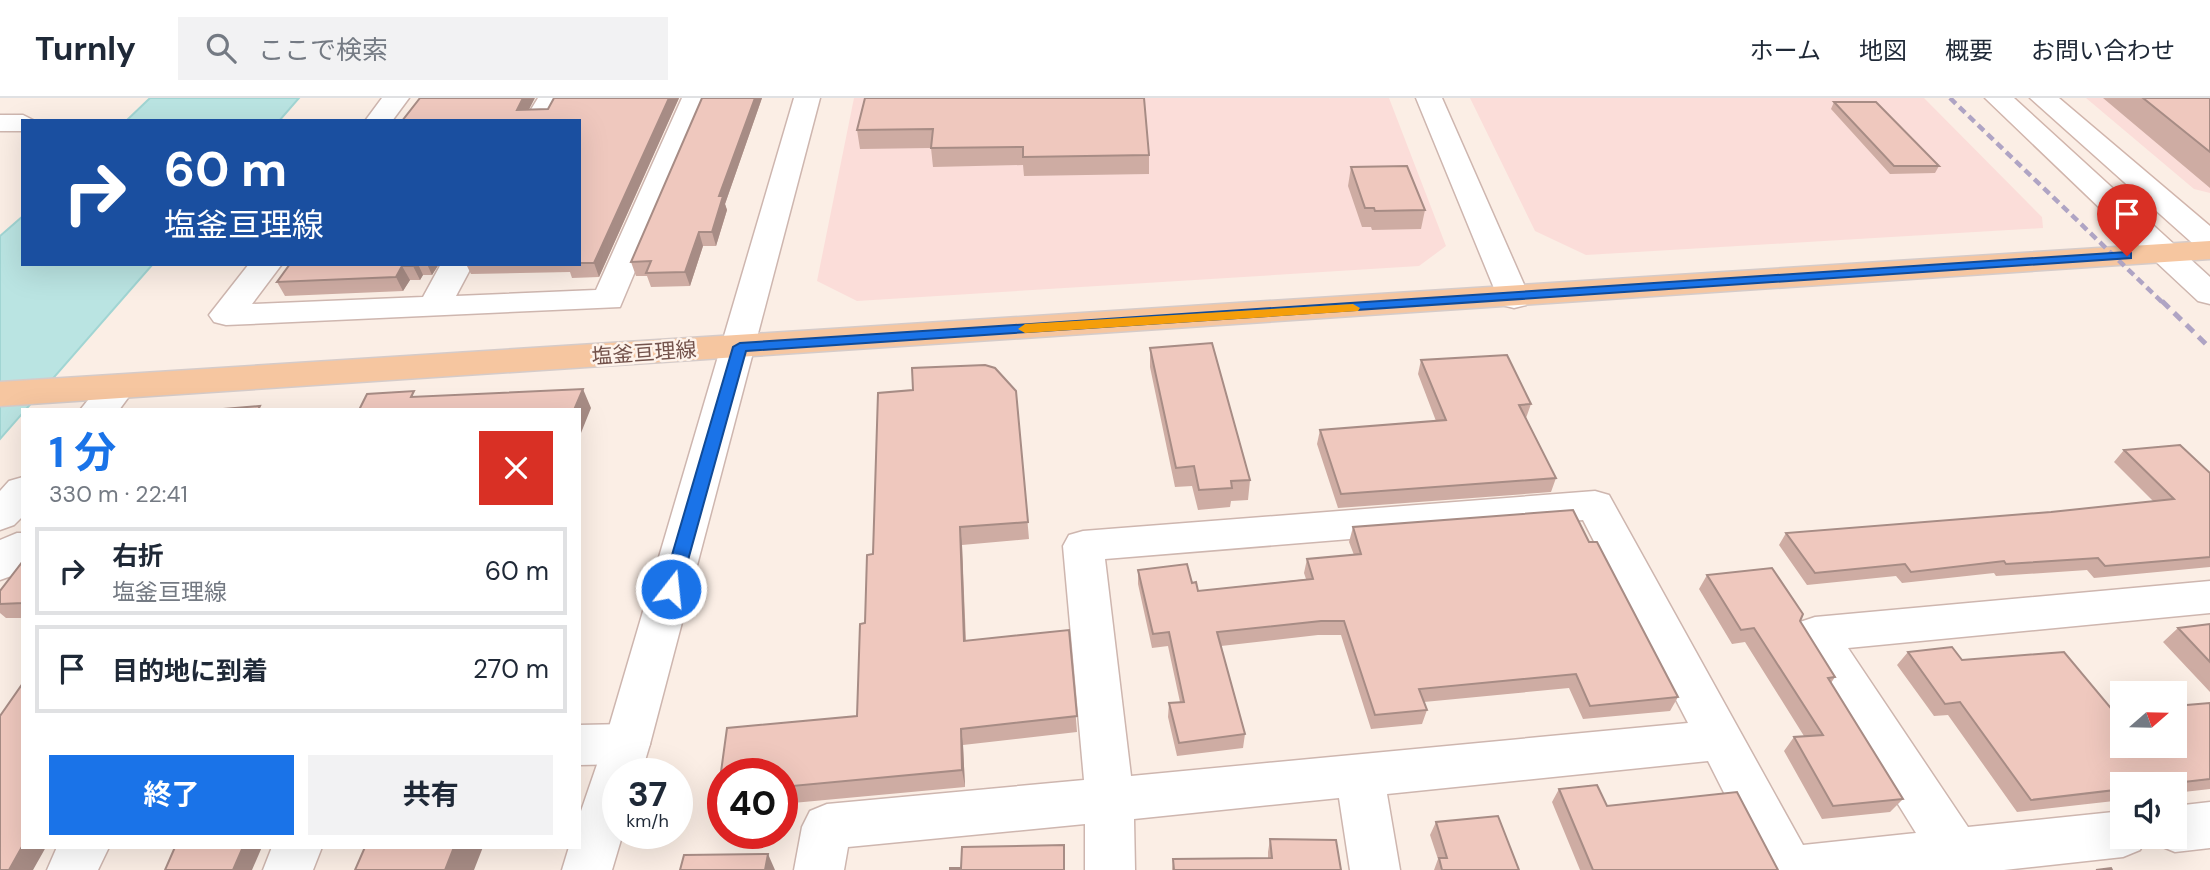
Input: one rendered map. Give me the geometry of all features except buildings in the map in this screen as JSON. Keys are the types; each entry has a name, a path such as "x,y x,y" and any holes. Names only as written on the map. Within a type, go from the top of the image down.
{"main road":[{"name":"塩釜亘理線","path":"0,394 106,395 740,347 2210,250"}],"street":[{"path":"380,119 396,98"},
{"path":"538,119 551,98"},
{"path":"264,266 226,315 608,300 695,98"},
{"path":"587,870 627,744 740,347 807,98"},
{"path":"1429,98 1514,298"},
{"path":"1998,98 2210,294"},
{"path":"2043,98 2210,242"},
{"path":"0,122 21,123"},
{"path":"433,308 456,266"},
{"path":"0,515 21,493"},
{"path":"1110,870 1110,801 1083,546 1595,505 1789,870 1961,861 2110,836"},
{"path":"0,564 17,548 21,548"},
{"path":"1961,861 1815,634 2210,597"},
{"path":"819,870 827,827 1720,740"},
{"path":"581,745 627,744"},
{"path":"1360,777 1375,870"},
{"path":"2187,827 2210,825"},
{"path":"72,870 83,849"},
{"path":"288,870 296,849"}],"shaded area":[{"path":"854,98 1389,98 1446,246 1419,266 857,301 817,281"},
{"path":"1470,98 1924,98 2042,217 2043,228 1586,255 1535,231"},
{"path":"2086,98 2210,98 2210,193 2194,189"}],"water":[{"path":"150,98 299,98 281,119 128,119"},
{"path":"21,218 21,266 151,266 27,408 21,408 21,415 0,439 0,236"}],"railway":[{"path":"1950,98 2163,303"},
{"path":"2162,301 2210,348"}],"slow traffic":[{"path":"1025,329 1353,308"}],"route":[{"path":"671,589 740,347 2127,256"}]}
